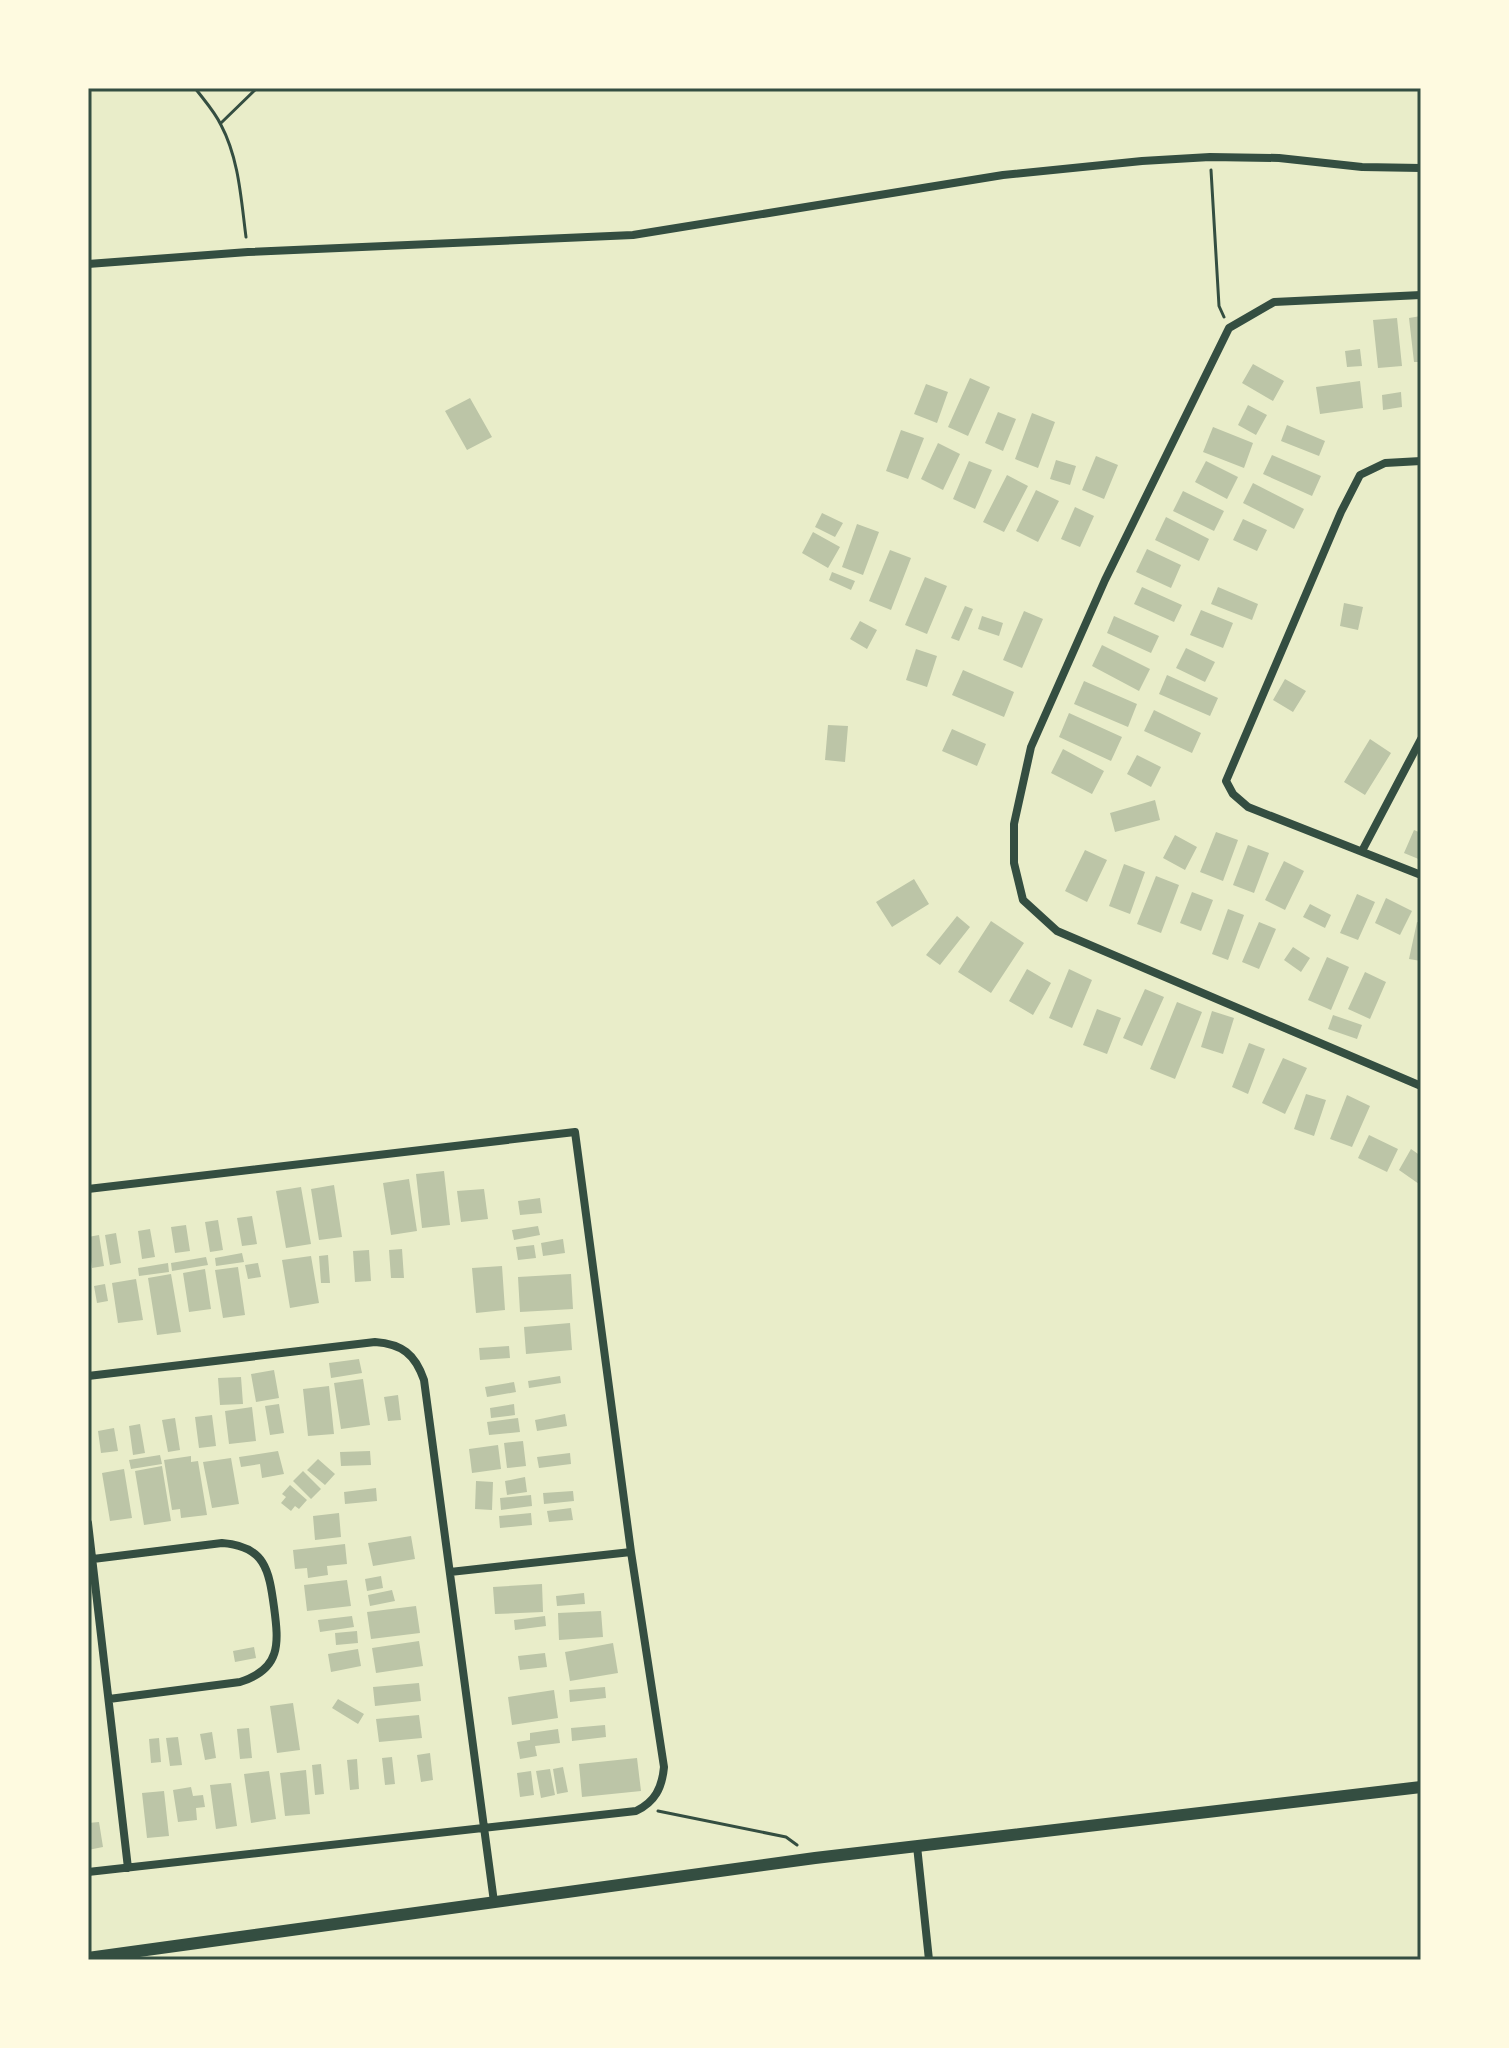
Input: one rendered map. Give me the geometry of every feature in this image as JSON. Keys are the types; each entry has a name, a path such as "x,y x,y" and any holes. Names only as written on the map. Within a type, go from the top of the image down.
{"street":[{"path":"88,264 248,252 633,235 1003,175 1142,161 1210,157 1279,158 1362,167 1421,168"},
{"path":"1421,295 1274,302 1229,328 1105,580 1031,747 1014,824 1014,863 1023,900 1057,931 1421,1086"},
{"path":"1421,461 1385,463 1360,475 1341,512 1226,781 1233,794 1248,807 1421,875"},
{"path":"1362,851 1421,739"},
{"path":"88,1189 575,1132 631,1552 664,1767 657,1794 647,1806 636,1811 88,1872"},
{"path":"88,1376 375,1342 392,1343 408,1351 419,1363 424,1380 494,1902"},
{"path":"88,1523 128,1868"},
{"path":"93,1559 222,1543 238,1544 254,1552 265,1564 277,1634 276,1650 269,1666 256,1677 240,1682 109,1699"},
{"path":"450,1572 631,1552"},
{"path":"88,1958 815,1858 1421,1787"},
{"path":"917,1846 929,1960"}],"path":[{"path":"195,88 221,123 237,173 248,252"},
{"path":"221,123 257,88"},
{"path":"1210,157 1219,306 1229,328"},
{"path":"647,1806 664,1814 786,1837 815,1858"}],"building":[{"path":"1421,316 1421,362 1414,362 1409,318"},
{"path":"1397,318 1402,366 1378,368 1373,320"},
{"path":"1360,349 1362,366 1347,367 1345,351"},
{"path":"1253,364 1284,381 1273,401 1242,383"},
{"path":"970,378 990,387 968,436 948,427"},
{"path":"1360,381 1363,408 1320,414 1316,387"},
{"path":"926,384 948,392 937,423 914,414"},
{"path":"1401,392 1402,407 1383,410 1382,395"},
{"path":"470,398 492,437 467,450 445,411"},
{"path":"1248,405 1267,415 1256,435 1238,425"},
{"path":"998,412 1016,419 1003,451 985,443"},
{"path":"1032,413 1055,422 1038,468 1015,459"},
{"path":"1287,425 1325,441 1319,456 1281,441"},
{"path":"1213,427 1253,443 1244,468 1203,452"},
{"path":"901,430 924,438 908,479 886,471"},
{"path":"938,443 960,454 943,490 921,479"},
{"path":"1272,455 1321,476 1312,496 1263,474"},
{"path":"1096,456 1118,465 1104,499 1082,490"},
{"path":"1056,460 1076,466 1070,485 1050,479"},
{"path":"969,461 992,470 975,509 953,499"},
{"path":"1206,461 1238,477 1227,499 1195,482"},
{"path":"1007,475 1028,486 1004,532 983,522"},
{"path":"1253,483 1304,509 1294,529 1243,503"},
{"path":"1036,490 1059,501 1038,542 1016,531"},
{"path":"1183,491 1224,511 1214,531 1173,511"},
{"path":"1075,507 1094,516 1080,547 1061,539"},
{"path":"822,513 843,523 835,537 815,527"},
{"path":"1166,517 1209,539 1199,561 1155,540"},
{"path":"1243,519 1267,530 1257,551 1233,540"},
{"path":"857,524 879,532 863,575 842,567"},
{"path":"813,532 840,547 828,568 802,553"},
{"path":"1147,549 1181,565 1171,588 1136,572"},
{"path":"890,550 911,558 891,610 869,601"},
{"path":"832,572 855,581 851,590 829,580"},
{"path":"925,577 947,586 927,634 905,625"},
{"path":"1142,587 1182,605 1174,622 1134,604"},
{"path":"1218,587 1258,604 1252,620 1211,604"},
{"path":"1344,603 1363,607 1358,630 1340,626"},
{"path":"965,606 973,609 959,641 951,638"},
{"path":"1201,610 1233,623 1223,648 1190,635"},
{"path":"1024,611 1043,619 1022,668 1003,660"},
{"path":"982,616 1003,623 999,636 978,629"},
{"path":"1114,616 1159,636 1151,653 1107,633"},
{"path":"860,621 877,630 867,649 850,639"},
{"path":"1102,645 1150,669 1139,691 1092,666"},
{"path":"1186,648 1215,662 1205,682 1176,668"},
{"path":"916,649 937,656 927,687 906,680"},
{"path":"963,670 1014,692 1004,717 952,695"},
{"path":"1167,675 1218,698 1210,716 1159,694"},
{"path":"1285,679 1306,691 1293,712 1273,700"},
{"path":"1084,681 1137,704 1128,727 1074,704"},
{"path":"1154,710 1201,733 1192,753 1144,731"},
{"path":"1069,713 1122,737 1111,761 1059,737"},
{"path":"828,725 848,726 845,762 825,760"},
{"path":"952,729 986,744 977,766 942,751"},
{"path":"1370,739 1391,753 1365,795 1344,782"},
{"path":"1063,749 1104,771 1092,794 1051,773"},
{"path":"1137,755 1161,767 1151,787 1127,774"},
{"path":"1155,800 1160,820 1115,832 1110,813"},
{"path":"1414,830 1421,833 1421,860 1404,853"},
{"path":"1216,832 1238,840 1223,881 1200,872"},
{"path":"1175,835 1197,847 1185,870 1163,858"},
{"path":"1248,845 1269,853 1254,893 1233,885"},
{"path":"1085,850 1107,860 1087,902 1065,891"},
{"path":"1284,861 1304,871 1285,910 1265,900"},
{"path":"1124,864 1145,872 1130,914 1109,906"},
{"path":"1156,876 1179,885 1161,933 1137,924"},
{"path":"914,879 929,904 892,927 876,902"},
{"path":"1192,892 1213,900 1201,931 1180,923"},
{"path":"1357,894 1375,902 1358,940 1340,933"},
{"path":"1386,898 1412,911 1400,935 1375,923"},
{"path":"1310,904 1331,915 1325,928 1303,917"},
{"path":"1228,909 1244,915 1228,960 1212,954"},
{"path":"957,916 970,927 940,965 926,955"},
{"path":"991,921 1024,943 991,993 958,972"},
{"path":"1259,922 1276,929 1259,969 1242,962"},
{"path":"1417,922 1421,923 1421,961 1409,959"},
{"path":"1293,947 1310,958 1301,972 1284,960"},
{"path":"1327,957 1349,967 1331,1010 1308,1000"},
{"path":"1027,969 1051,983 1033,1015 1009,1001"},
{"path":"1069,969 1092,980 1072,1028 1049,1018"},
{"path":"1365,972 1386,982 1370,1019 1348,1009"},
{"path":"1145,989 1164,997 1142,1046 1123,1038"},
{"path":"1177,1002 1202,1012 1175,1079 1150,1069"},
{"path":"1097,1009 1121,1018 1107,1054 1083,1045"},
{"path":"1212,1011 1234,1018 1223,1054 1201,1047"},
{"path":"1333,1015 1362,1025 1357,1039 1328,1029"},
{"path":"1249,1043 1265,1049 1248,1094 1232,1087"},
{"path":"1283,1058 1307,1068 1285,1114 1262,1103"},
{"path":"1306,1094 1326,1100 1314,1136 1294,1129"},
{"path":"1347,1095 1370,1106 1352,1147 1330,1139"},
{"path":"1369,1135 1398,1149 1387,1172 1358,1158"},
{"path":"1411,1149 1421,1156 1419,1184 1399,1170"},
{"path":"444,1171 450,1225 422,1228 416,1174"},
{"path":"409,1179 417,1231 391,1235 383,1183"},
{"path":"334,1185 342,1237 319,1240 311,1189"},
{"path":"301,1187 311,1244 286,1248 276,1191"},
{"path":"484,1189 488,1219 461,1222 457,1191"},
{"path":"540,1198 542,1213 520,1215 518,1201"},
{"path":"252,1216 257,1244 242,1246 237,1218"},
{"path":"218,1220 223,1250 210,1252 205,1222"},
{"path":"186,1225 190,1251 175,1253 171,1227"},
{"path":"538,1226 540,1235 514,1240 512,1230"},
{"path":"150,1229 155,1257 142,1259 138,1231"},
{"path":"116,1233 121,1263 110,1265 105,1235"},
{"path":"99,1235 104,1266 92,1268 88,1237"},
{"path":"563,1239 565,1253 543,1256 541,1243"},
{"path":"534,1245 536,1258 518,1260 516,1247"},
{"path":"402,1249 404,1278 391,1278 389,1250"},
{"path":"369,1250 371,1281 355,1282 353,1251"},
{"path":"242,1253 244,1262 216,1266 215,1258"},
{"path":"328,1255 330,1283 321,1283 319,1256"},
{"path":"311,1256 319,1303 290,1308 282,1260"},
{"path":"206,1257 208,1265 172,1271 171,1263"},
{"path":"168,1263 169,1272 139,1276 138,1268"},
{"path":"258,1263 261,1277 248,1279 245,1265"},
{"path":"502,1266 505,1310 476,1313 472,1268"},
{"path":"238,1267 245,1315 223,1318 215,1270"},
{"path":"205,1269 211,1309 189,1312 183,1273"},
{"path":"171,1274 181,1332 157,1335 148,1278"},
{"path":"571,1274 573,1309 520,1312 518,1277"},
{"path":"136,1279 143,1320 118,1323 112,1283"},
{"path":"105,1284 108,1301 97,1303 94,1286"},
{"path":"570,1323 572,1350 526,1354 524,1327"},
{"path":"509,1346 510,1358 480,1360 479,1348"},
{"path":"359,1359 362,1373 331,1378 329,1363"},
{"path":"274,1370 279,1398 256,1402 251,1374"},
{"path":"560,1376 561,1383 529,1388 528,1381"},
{"path":"241,1377 243,1404 220,1405 218,1378"},
{"path":"363,1379 370,1425 341,1429 334,1383"},
{"path":"514,1382 516,1392 487,1397 485,1387"},
{"path":"329,1386 334,1434 308,1436 303,1389"},
{"path":"398,1395 401,1420 388,1421 384,1397"},
{"path":"279,1404 284,1433 270,1435 265,1406"},
{"path":"514,1404 515,1415 491,1418 490,1408"},
{"path":"252,1407 256,1441 229,1444 225,1411"},
{"path":"565,1414 567,1426 537,1431 535,1420"},
{"path":"212,1415 216,1446 199,1448 195,1417"},
{"path":"175,1418 180,1450 168,1452 162,1420"},
{"path":"518,1418 520,1432 489,1435 487,1422"},
{"path":"140,1424 145,1453 133,1455 129,1426"},
{"path":"114,1428 118,1451 101,1453 98,1431"},
{"path":"523,1441 526,1466 507,1468 504,1443"},
{"path":"498,1445 501,1469 472,1473 469,1449"},
{"path":"278,1451 284,1474 262,1478 260,1464 241,1467 239,1457"},
{"path":"370,1451 371,1465 341,1466 340,1452"},
{"path":"570,1453 571,1464 539,1468 537,1457"},
{"path":"160,1455 162,1464 131,1469 129,1460"},
{"path":"191,1456 191,1462 198,1461 207,1515 181,1518 180,1509 172,1510 164,1460"},
{"path":"231,1458 239,1504 212,1508 203,1462"},
{"path":"318,1459 335,1474 325,1485 307,1470"},
{"path":"162,1466 171,1521 144,1525 135,1471"},
{"path":"124,1469 132,1518 110,1521 102,1473"},
{"path":"303,1471 321,1489 311,1499 293,1481"},
{"path":"525,1477 527,1492 507,1495 505,1481"},
{"path":"476,1481 493,1482 492,1510 475,1509"},
{"path":"290,1485 307,1500 299,1509 295,1506 291,1511 281,1503 286,1497 282,1494"},
{"path":"376,1488 377,1501 345,1504 344,1492"},
{"path":"573,1491 574,1501 544,1504 543,1493"},
{"path":"531,1495 532,1506 501,1510 500,1498"},
{"path":"571,1508 573,1520 549,1522 547,1511"},
{"path":"339,1513 341,1537 315,1540 313,1516"},
{"path":"531,1513 532,1525 500,1528 499,1516"},
{"path":"411,1536 415,1559 373,1566 368,1543"},
{"path":"345,1544 347,1564 327,1566 328,1575 308,1578 307,1568 295,1569 293,1550"},
{"path":"381,1576 383,1588 367,1591 365,1579"},
{"path":"347,1580 351,1606 307,1611 304,1585"},
{"path":"542,1584 543,1612 495,1614 493,1587"},
{"path":"392,1590 395,1601 370,1606 368,1595"},
{"path":"584,1593 585,1604 557,1606 556,1596"},
{"path":"416,1606 420,1633 371,1639 367,1612"},
{"path":"601,1611 603,1637 559,1640 558,1613"},
{"path":"352,1616 354,1627 320,1632 318,1620"},
{"path":"545,1616 546,1626 515,1630 514,1620"},
{"path":"357,1631 358,1643 336,1645 335,1633"},
{"path":"419,1641 423,1666 376,1673 372,1648"},
{"path":"613,1643 618,1673 570,1681 565,1652"},
{"path":"254,1647 256,1658 235,1662 233,1651"},
{"path":"358,1649 361,1666 331,1672 328,1654"},
{"path":"545,1653 547,1667 520,1670 518,1656"},
{"path":"419,1683 421,1701 375,1706 373,1687"},
{"path":"605,1687 606,1698 570,1702 569,1690"},
{"path":"554,1690 558,1718 512,1725 508,1697"},
{"path":"338,1699 364,1714 358,1724 332,1708"},
{"path":"293,1703 300,1750 277,1753 270,1706"},
{"path":"419,1715 422,1738 379,1742 376,1719"},
{"path":"605,1725 606,1737 572,1741 571,1728"},
{"path":"249,1728 252,1758 240,1759 237,1729"},
{"path":"558,1729 560,1743 535,1746 537,1756 520,1759 517,1742 530,1740 530,1733"},
{"path":"212,1732 216,1758 205,1760 200,1734"},
{"path":"178,1737 182,1765 170,1766 166,1738"},
{"path":"159,1738 161,1762 151,1763 149,1739"},
{"path":"430,1753 433,1780 421,1782 417,1755"},
{"path":"392,1757 395,1784 385,1785 382,1758"},
{"path":"637,1758 641,1791 582,1797 579,1764"},
{"path":"357,1759 359,1789 350,1790 347,1760"},
{"path":"321,1764 324,1794 315,1795 312,1765"},
{"path":"563,1767 568,1792 557,1794 553,1769"},
{"path":"550,1769 555,1795 541,1798 536,1771"},
{"path":"306,1770 310,1814 285,1816 280,1773"},
{"path":"269,1771 276,1819 251,1823 244,1774"},
{"path":"531,1771 534,1795 520,1797 517,1773"},
{"path":"231,1783 237,1826 216,1829 210,1785"},
{"path":"191,1787 193,1796 203,1795 205,1807 196,1808 197,1820 178,1822 173,1790"},
{"path":"164,1791 169,1836 147,1838 142,1793"},
{"path":"99,1822 103,1847 88,1850 88,1823"}]}
